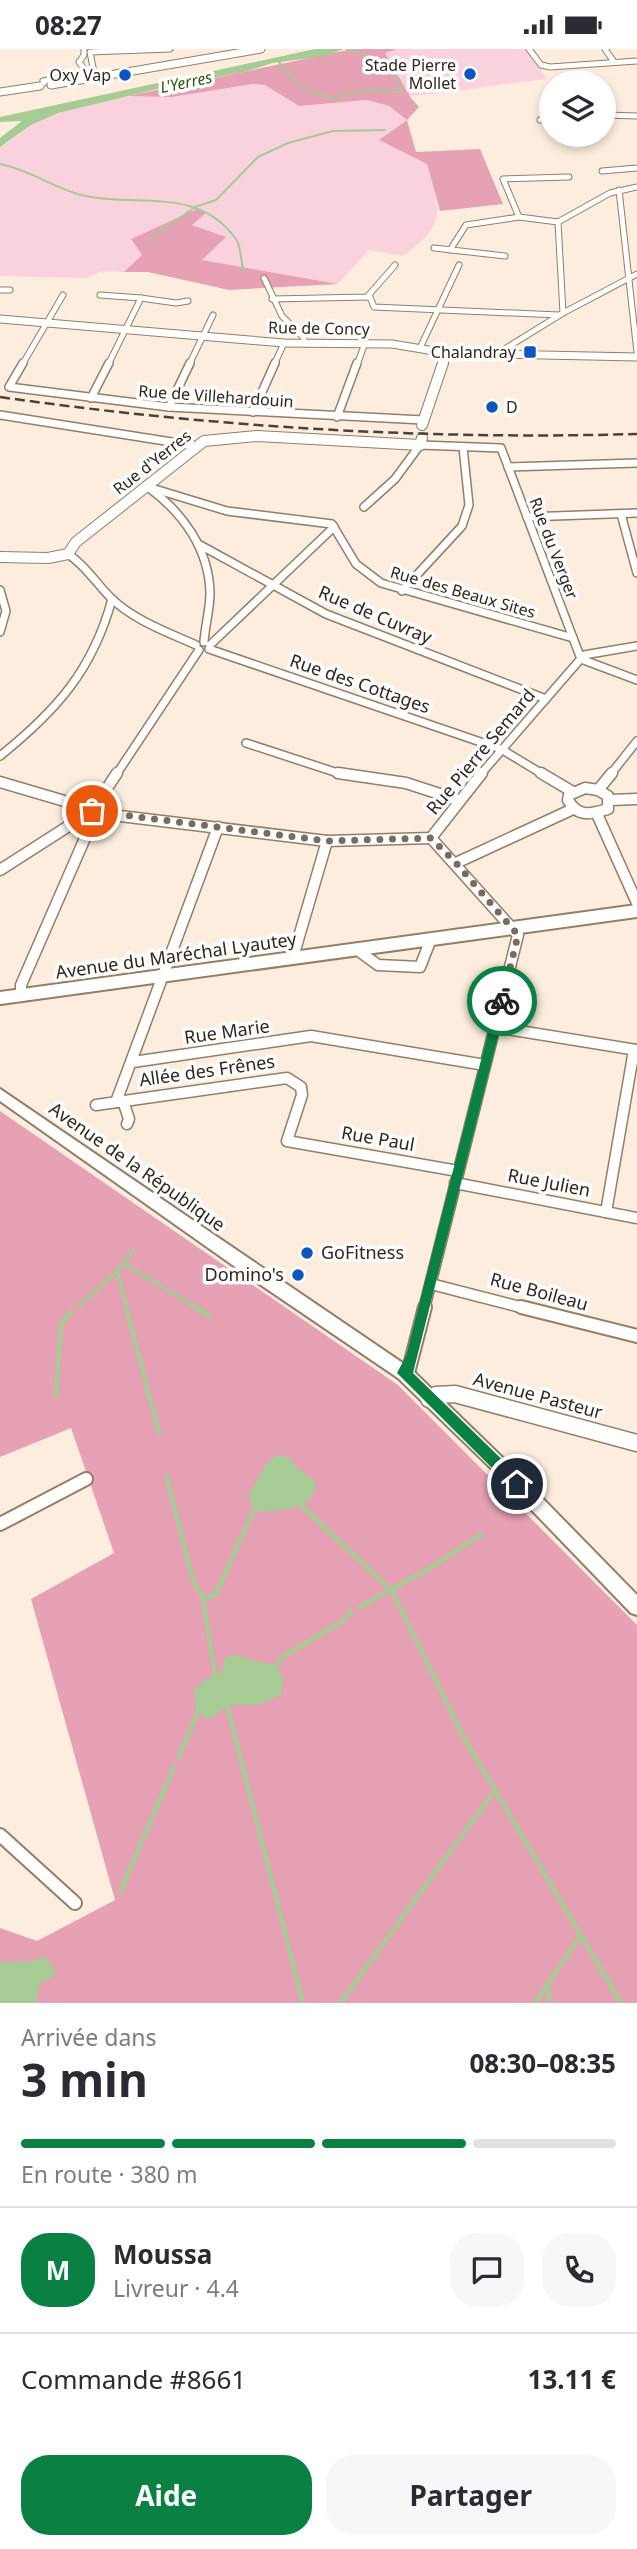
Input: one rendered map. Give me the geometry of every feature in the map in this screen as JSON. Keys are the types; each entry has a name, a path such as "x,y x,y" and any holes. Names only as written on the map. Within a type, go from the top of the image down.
{"main road":[{"name":"Avenue de la République","path":"0,1094 404,1373 500,1466 637,1607"}],"street":[{"path":"88,50 170,49"},
{"path":"0,92 257,49"},
{"path":"529,49 541,65 637,61"},
{"path":"605,49 614,62"},
{"path":"88,50 95,78"},
{"path":"45,85 47,79 82,73 85,70 79,62 88,50"},
{"path":"616,115 637,116"},
{"path":"602,171 637,168"},
{"path":"615,170 634,188"},
{"path":"519,216 503,179 569,177"},
{"path":"450,250 466,225 519,216 558,222 619,190 634,188"},
{"path":"619,190 637,354"},
{"path":"558,222 561,314"},
{"path":"492,254 499,243"},
{"path":"434,248 505,255"},
{"path":"367,297 395,265"},
{"path":"421,348 459,265"},
{"path":"498,353 561,314 637,274"},
{"path":"264,278 282,316 303,337 306,344"},
{"path":"0,290 10,290"},
{"path":"46,323 64,295"},
{"path":"100,295 176,303 188,301"},
{"path":"272,299 370,297 374,307 561,314"},
{"path":"91,398 141,299"},
{"path":"169,407 213,315"},
{"name":"Rue de Concy","path":"0,319 284,343 365,343 446,353 637,354"},
{"name":"Rue de Villehardouin","path":"46,323 9,387 169,407 423,423"},
{"path":"253,412 284,343"},
{"path":"337,417 365,343"},
{"path":"423,423 446,353"},
{"path":"0,415 197,446"},
{"name":"Rue d'Yerres","path":"68,554 76,542 204,441 241,435 421,441"},
{"path":"364,507 408,464 421,441 463,447 469,505 462,526 402,591"},
{"name":"Rue du Verger","path":"463,447 501,448 581,659"},
{"path":"508,467 637,463"},
{"path":"145,486 227,510 333,525"},
{"path":"145,486 169,504"},
{"path":"0,870 92,811 203,646 210,593 200,545 169,504 166,498 169,493"},
{"path":"527,517 637,513"},
{"path":"621,514 633,545 637,573"},
{"path":"203,646 215,643 333,525"},
{"name":"Rue des Beaux Sites","path":"333,525 354,563 364,574 402,591 573,638"},
{"name":"Rue de Cuvray","path":"200,545 326,614 546,699"},
{"path":"0,557 48,558 68,554"},
{"name":"Rue des Cottages","path":"68,554 76,559 112,599 151,625 203,646 501,749 573,792"},
{"path":"0,590 7,610 0,632"},
{"path":"0,756 38,726 71,691 99,643 112,599"},
{"path":"637,646 584,655 581,659 637,680"},
{"name":"Rue Pierre Semard","path":"513,929 431,838 458,800 581,659"},
{"path":"598,790 637,741"},
{"path":"246,743 348,776 406,783 458,800"},
{"path":"0,782 92,811 327,841 431,838"},
{"path":"610,800 608,809 597,814 580,813 573,809 568,800 573,792 585,788 598,790 610,800 637,799"},
{"path":"456,863 573,809"},
{"path":"21,995 21,985 92,822 92,811"},
{"path":"597,814 637,903"},
{"path":"127,1124 129,1119 120,1101 218,827"},
{"path":"293,957 327,841"},
{"name":"Avenue du Maréchal Lyautey","path":"0,998 637,911"},
{"path":"404,1373 409,1369 518,935 513,929"},
{"path":"356,949 377,965 420,967 431,939"},
{"path":"495,1027 636,1050 606,1212"},
{"name":"Rue Marie","path":"133,1062 311,1036 485,1065"},
{"name":"Allée des Frênes","path":"96,1105 287,1078 301,1087 302,1095 287,1141 292,1142"},
{"name":"Rue Paul","path":"292,1142 458,1171"},
{"name":"Rue Julien","path":"455,1183 637,1218"},
{"name":"Rue Boileau","path":"431,1284 637,1336"},
{"name":"Avenue Pasteur","path":"429,1399 436,1395 455,1394 637,1443"},
{"path":"0,1524 86,1479"},
{"path":"0,1835 75,1903"}],"shaded area":[{"path":"352,49 397,49 385,53 419,107 407,120 389,106 367,100 299,106 265,85 253,84 171,97 128,96"},
{"name":"Stade Pierre Mollet","path":"397,49 526,49 541,70 539,80 410,96 385,53"},
{"path":"265,85 299,106 367,100 389,106 407,120 379,140 427,164 437,206 437,216 428,235 403,256 369,250 338,284 202,260 131,240 143,255 124,272 102,271 86,278 0,276 0,147 39,121 70,109 148,94"},
{"path":"407,120 416,152 480,149 503,204 440,211 427,164 379,140"},
{"path":"197,209 207,212 192,225 226,237 202,260 338,284 229,290 148,272 124,272 142,255 131,239"},
{"path":"0,1111 398,1385 637,1625 637,2003 0,2003 0,1928 37,1941 115,1900 31,1599 114,1553 71,1428 0,1457"}],"water":[{"name":"L'Yerres","path":"315,49 344,49 325,56 273,63 244,72 174,85 58,113 31,125 0,147 0,138 22,121 0,122 0,117"},
{"path":"277,1455 290,1458 316,1483 313,1493 301,1505 292,1508 253,1511 249,1494 268,1462"},
{"path":"233,1655 277,1666 283,1679 281,1695 260,1704 228,1705 208,1720 196,1708 194,1690 206,1679 222,1673 224,1659"},
{"path":"45,1956 57,1974 40,1984 36,2003 0,2003 0,1962 32,1961"}],"waterway":[{"path":"278,61 296,82 310,91 331,98 367,90 401,92 394,76 381,63 347,49"},
{"path":"194,208 216,200 258,157 288,143 333,131 385,130"},
{"path":"0,164 91,197 170,202 194,208"},
{"path":"146,242 194,208"},
{"path":"194,208 221,223 236,239 243,270"},
{"path":"123,1263 134,1250"},
{"path":"117,1271 123,1263"},
{"path":"123,1263 198,1309"},
{"path":"79,1306 117,1271"},
{"path":"117,1271 127,1309"},
{"path":"126,1307 159,1433"},
{"path":"195,1307 210,1316"},
{"path":"56,1395 61,1324 71,1312"},
{"path":"166,1475 193,1580 203,1598"},
{"path":"302,1506 391,1590"},
{"path":"203,1598 216,1594 253,1511"},
{"path":"391,1590 482,1534"},
{"path":"359,1607 391,1590"},
{"path":"391,1590 463,1736 495,1790"},
{"path":"203,1598 215,1675"},
{"path":"277,1666 282,1657 343,1621 351,1611"},
{"path":"227,1705 303,2003"},
{"path":"178,1758 199,1710"},
{"path":"121,1890 174,1767"},
{"path":"340,2003 495,1790"},
{"path":"495,1790 581,1935"},
{"path":"535,2003 581,1935"},
{"path":"581,1935 621,2003"},
{"path":"548,1985 550,2003"}],"railway":[{"path":"0,397 159,416 318,429 477,435 637,434"}],"way so far":[{"path":"92,811 327,841 431,838 518,935 502,1001"}],"place":[{"name":"Stade Pierre Mollet","path":"470,74"},
{"name":"Oxy Vap","path":"125,75"},
{"name":"Chalandray","path":"530,352"},
{"name":"D","path":"492,407"},
{"name":"GoFitness","path":"307,1253"},
{"name":"Domino's","path":"298,1275"}],"route":[{"path":"502,1001 409,1369 404,1373 517,1484"}]}
